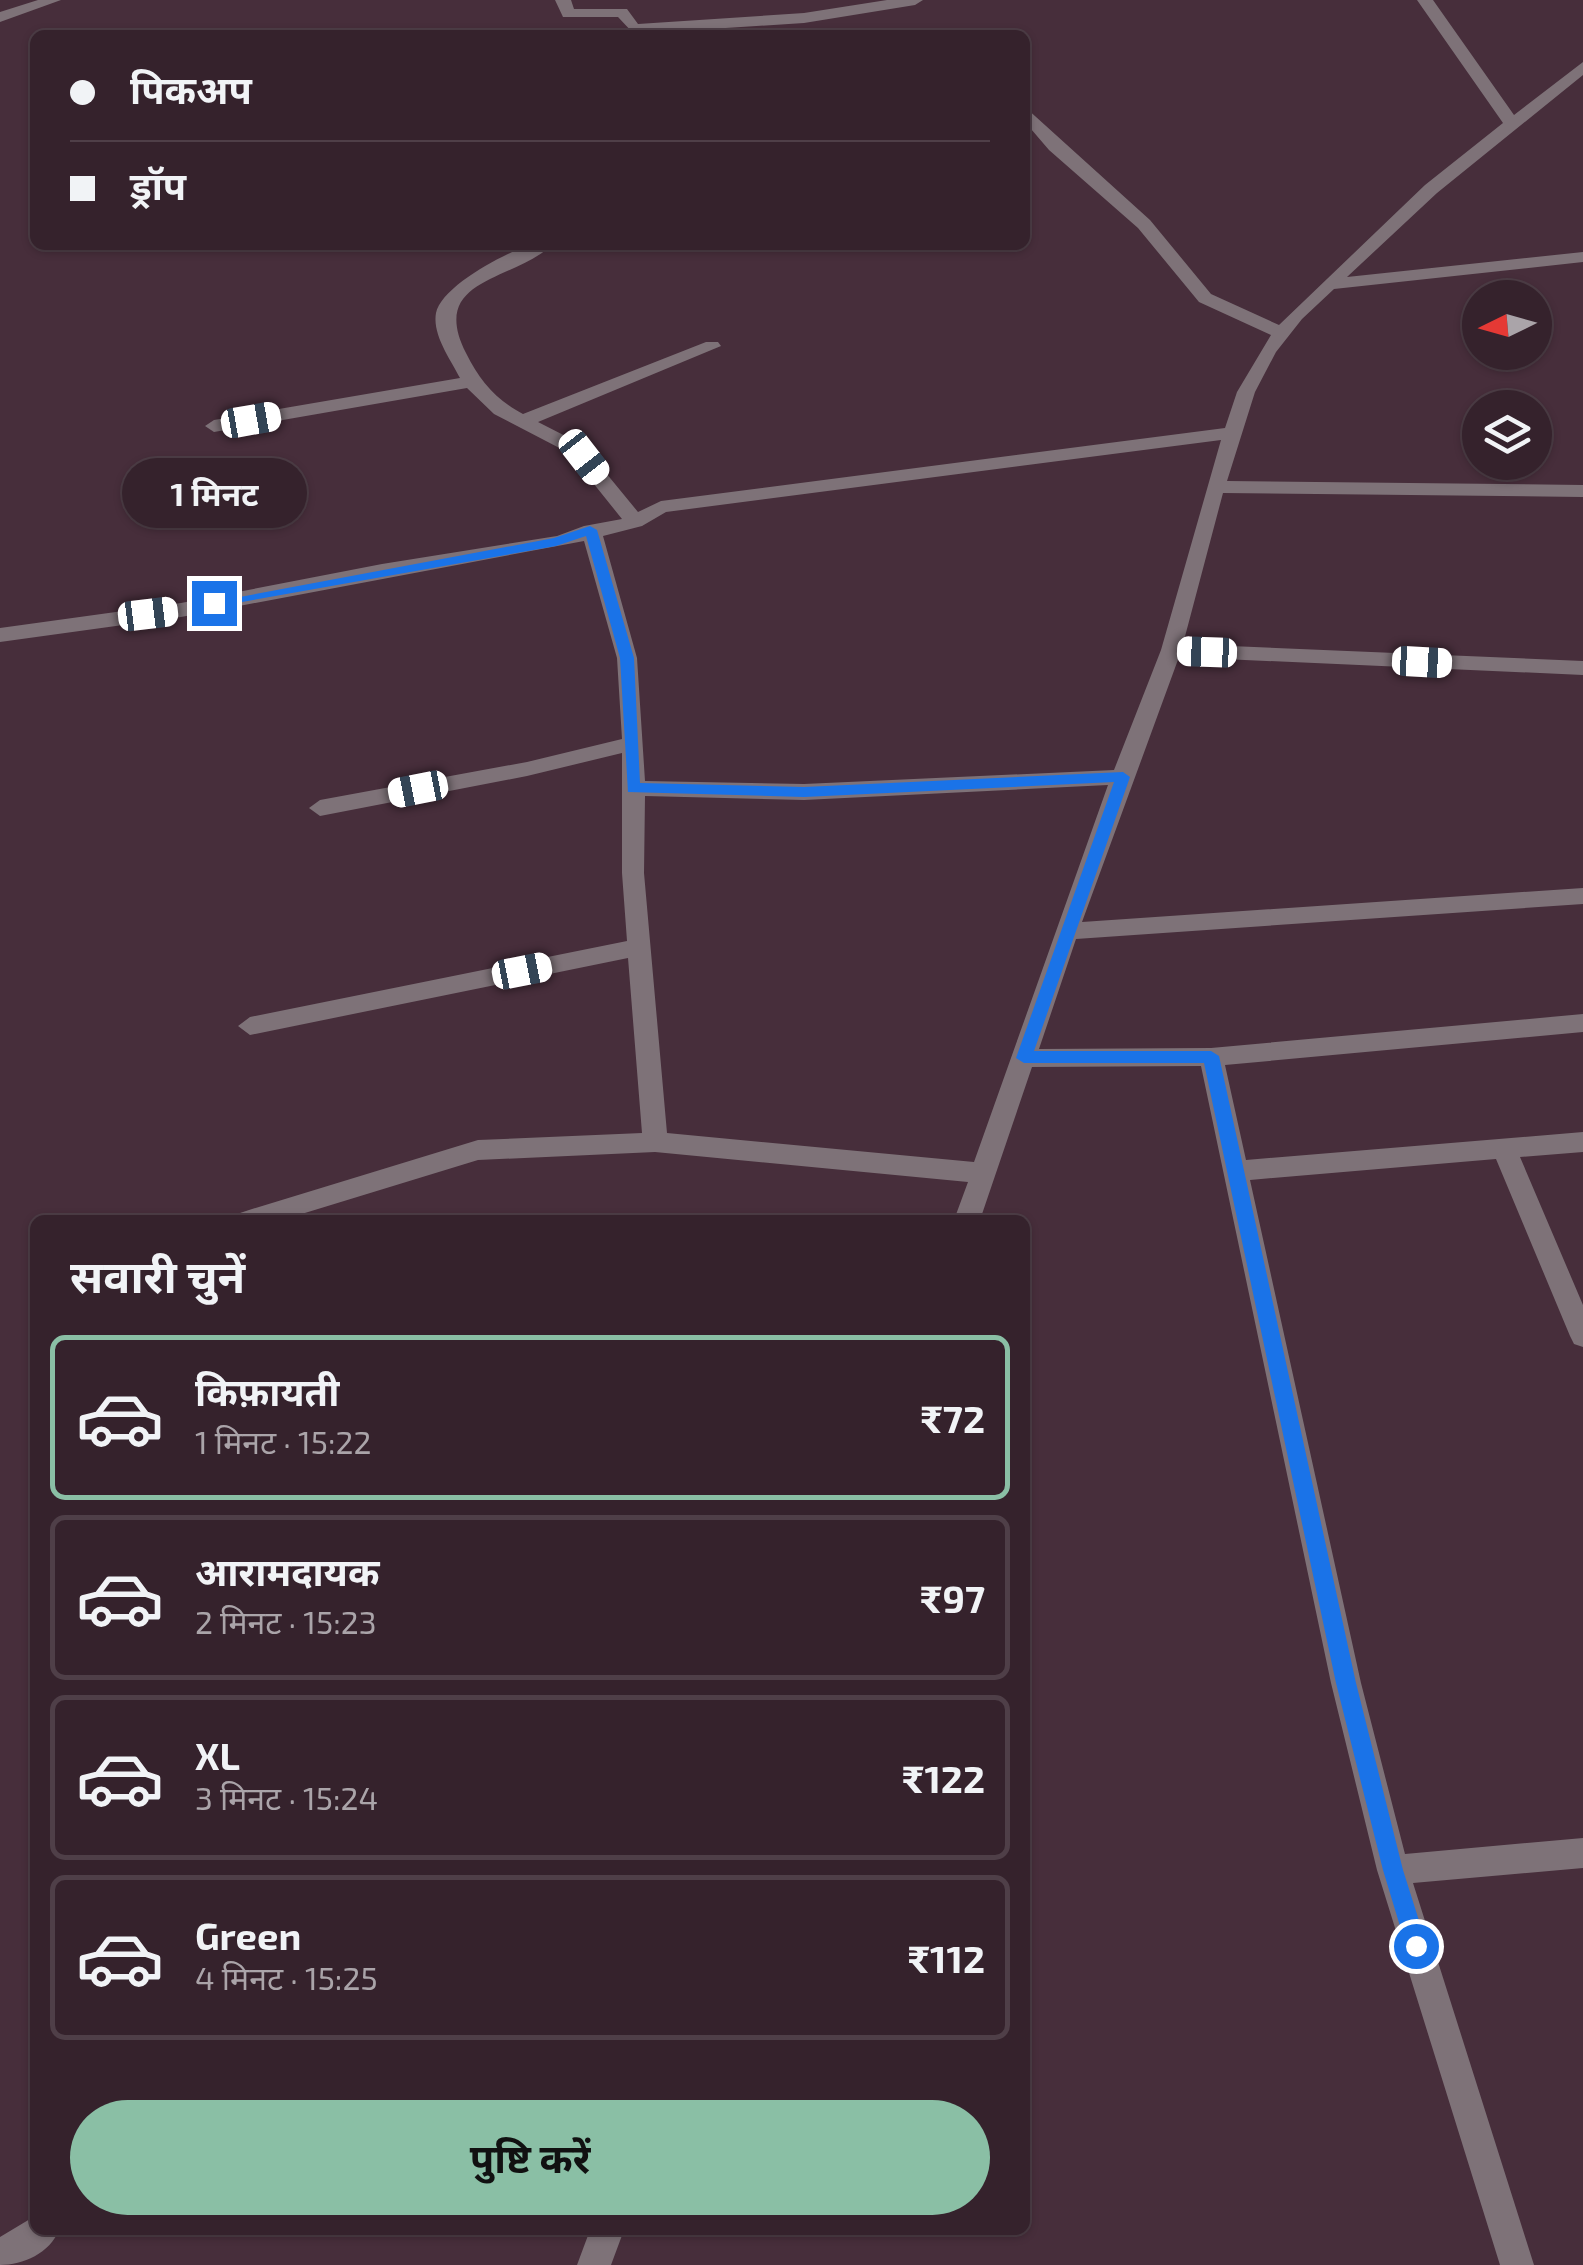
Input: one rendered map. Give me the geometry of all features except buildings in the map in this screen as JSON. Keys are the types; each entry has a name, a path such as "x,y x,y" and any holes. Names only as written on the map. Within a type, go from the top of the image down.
{"street":[{"path":"0,17 53,0"},
{"path":"563,0 568,14 622,12 634,30"},
{"path":"674,30 804,18 915,0"},
{"path":"1425,0 1512,124"},
{"path":"969,1215 1067,931 1171,650 1214,487 1246,392 1283,332 1329,284 1431,189 1583,66"},
{"path":"1030,118 1055,146 1144,224 1205,298 1283,332"},
{"path":"534,250 469,284 452,299 444,312 446,332 471,382 501,410 576,449 634,522"},
{"path":"1329,284 1583,257"},
{"path":"522,421 712,346"},
{"path":"214,426 471,382"},
{"path":"0,635 181,610 382,570 556,542 590,530 634,522 661,506 1230,433"},
{"path":"1214,487 1583,492"},
{"path":"590,530 627,658 633,742 632,874 655,1142"},
{"path":"1171,650 1583,668"},
{"path":"320,808 527,769 633,742"},
{"path":"634,788 804,792 1123,777"},
{"path":"1067,931 1583,896"},
{"path":"250,1026 639,947"},
{"path":"1024,1058 1211,1056 1583,1023"},
{"path":"1211,1056 1346,1683 1393,1870 1518,2265"},
{"path":"265,1215 478,1150 655,1142 983,1173"},
{"path":"1236,1171 1583,1142"},
{"path":"1504,1149 1583,1336"},
{"path":"1393,1870 1583,1852"},
{"path":"0,2257 34,2235"},
{"path":"594,2265 605,2235"}],"route":[{"path":"214,603 556,542 590,530 627,658 634,788 804,792 1123,777 1024,1058 1211,1056 1346,1683 1416,1946"}]}
